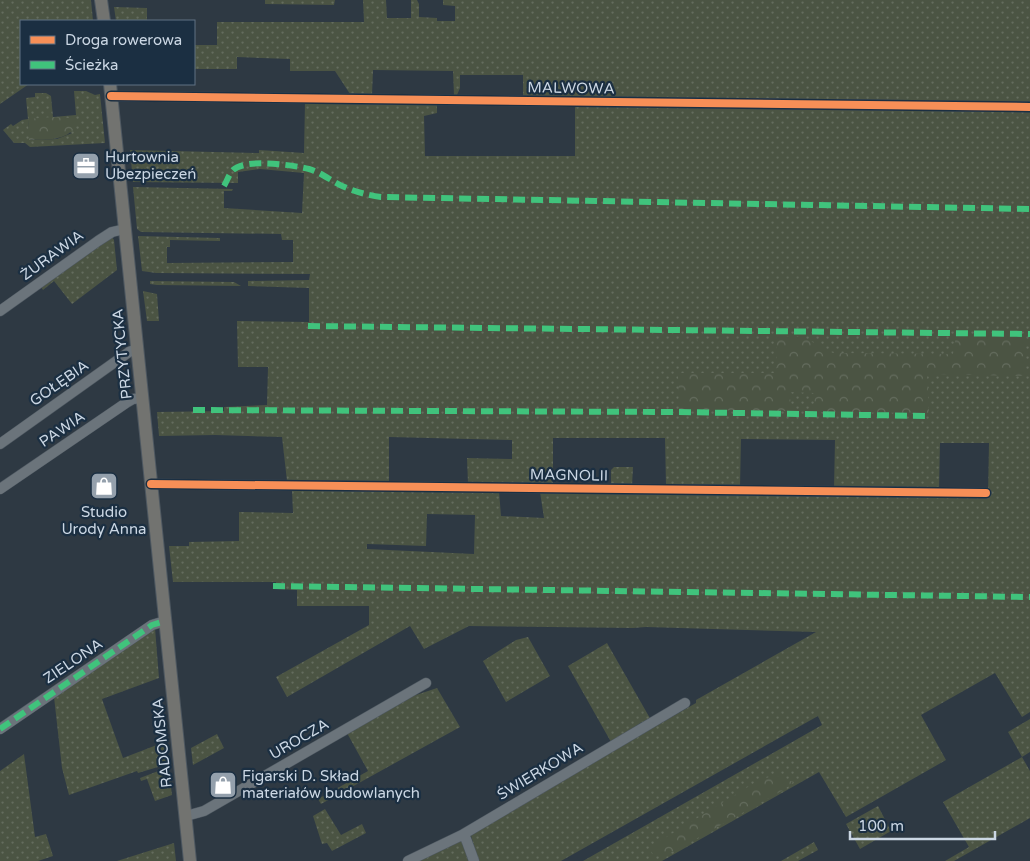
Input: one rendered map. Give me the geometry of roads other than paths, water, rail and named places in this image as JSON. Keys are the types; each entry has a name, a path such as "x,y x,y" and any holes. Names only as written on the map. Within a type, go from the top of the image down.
{"main road":[{"path":"102,0 104,20"},
{"name":"PRZYTYCKA","path":"111,90 165,621"},
{"name":"RADOMSKA","path":"165,621 190,861"}],"street":[{"name":"MALWOWA","path":"111,90 1030,107"},
{"name":"ŻURAWIA","path":"0,311 98,241 112,232 125,229"},
{"name":"GOŁĘBIA","path":"0,444 129,352 137,349"},
{"name":"PAWIA","path":"0,489 126,403 133,399 142,398"},
{"name":"MAGNOLII","path":"151,484 986,493"},
{"name":"ZIELONA","path":"0,729 152,625 165,621"},
{"name":"UROCZA","path":"186,816 204,811 426,683"},
{"name":"ŚWIERKOWA","path":"408,861 462,834 685,703"},
{"path":"462,834 474,861"}],"place":[{"name":"Hurtownia Ubezpieczeń","path":"86,166"},
{"name":"Studio Urody Anna","path":"104,486"},
{"name":"Figarski D. Skład materiałów budowlanych","path":"223,785"}]}
